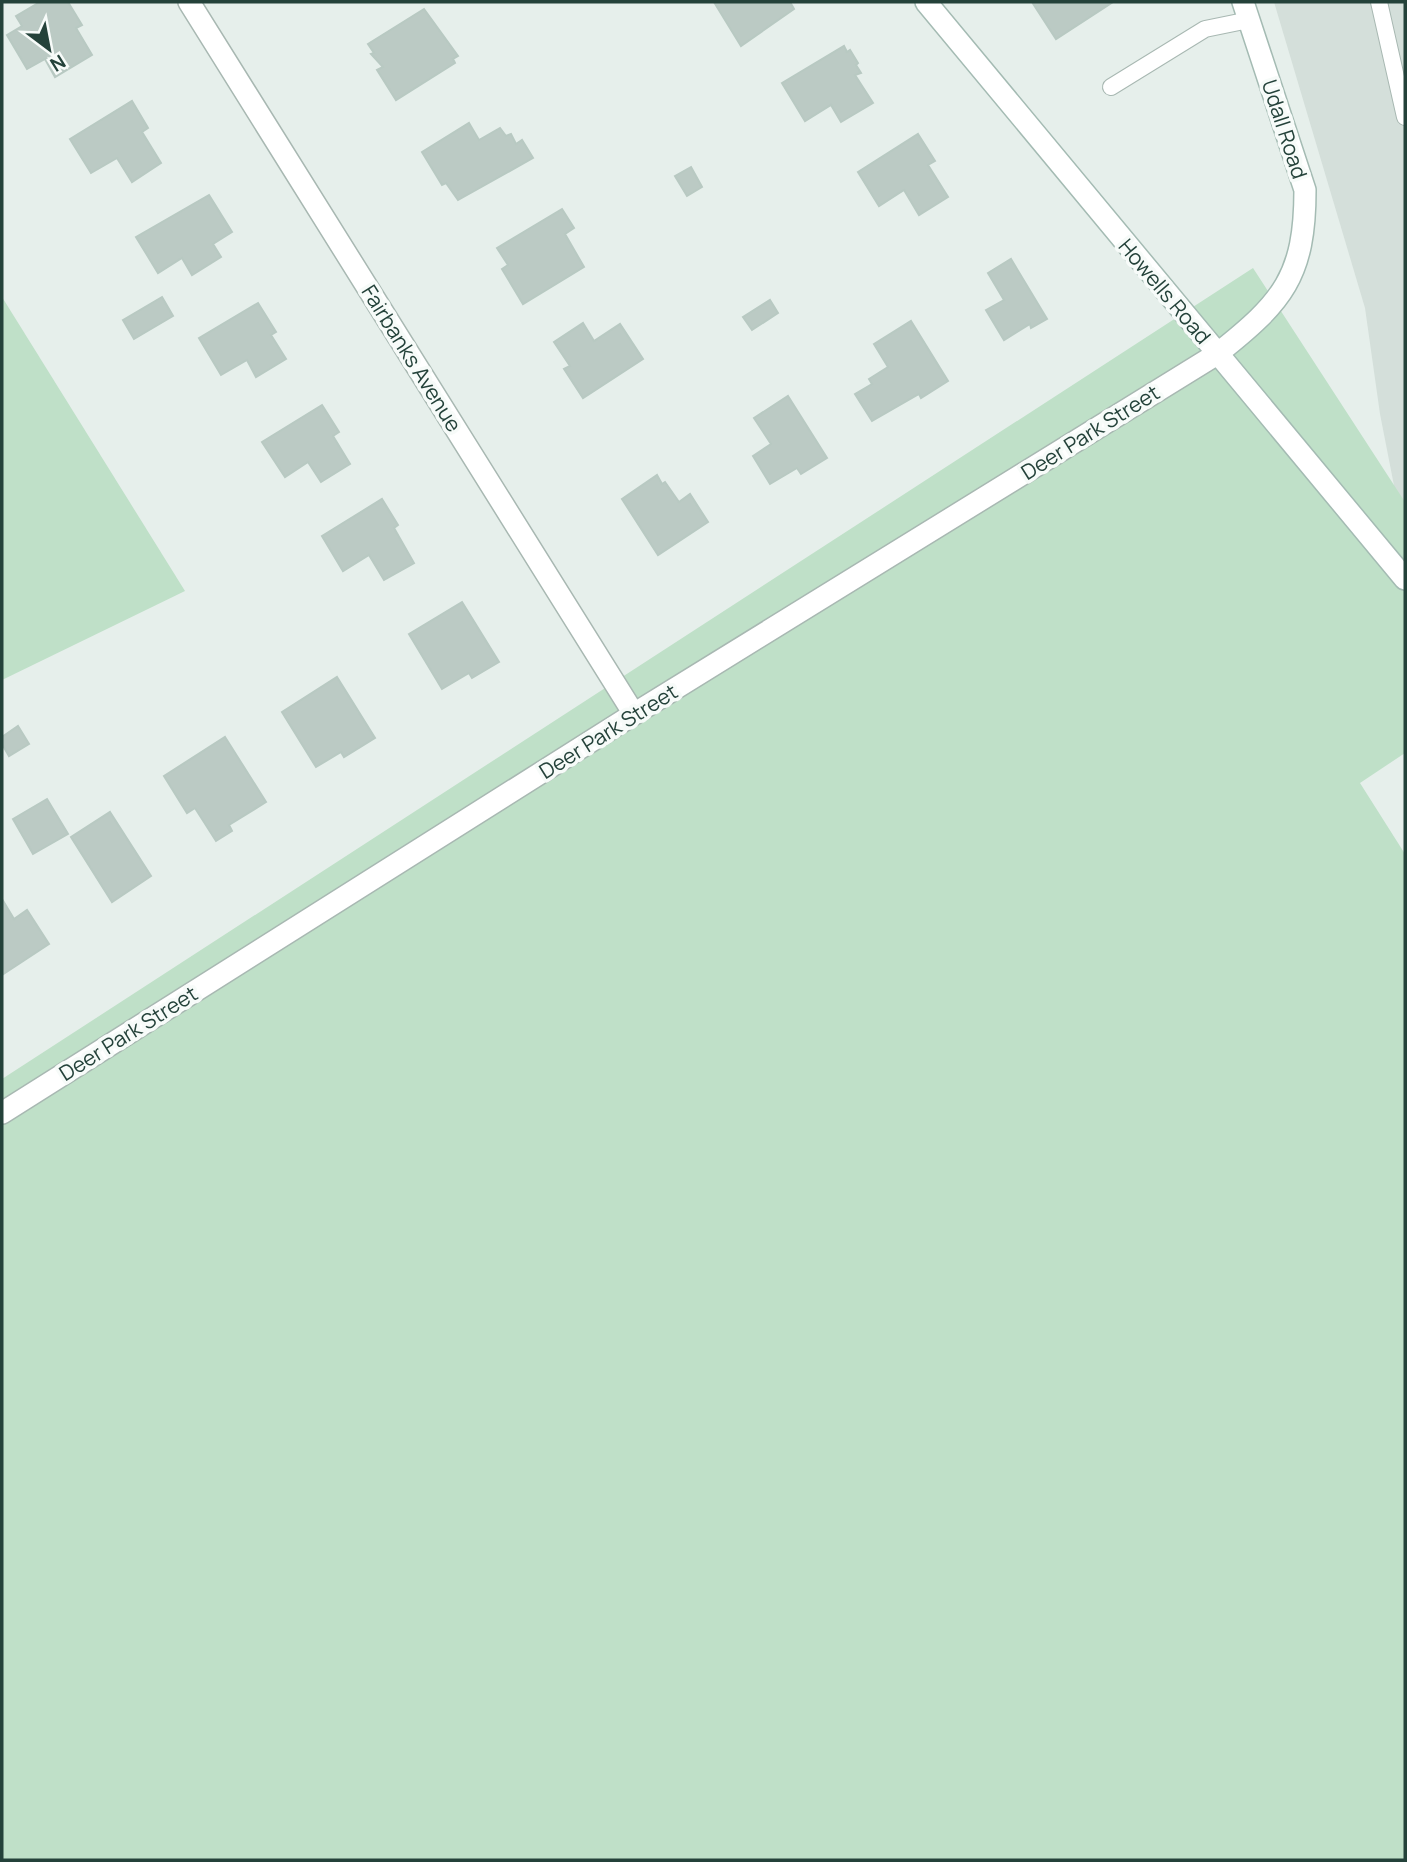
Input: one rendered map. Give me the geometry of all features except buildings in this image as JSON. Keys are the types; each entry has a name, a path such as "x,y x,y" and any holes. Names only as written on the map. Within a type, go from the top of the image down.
{"street":[{"name":"Fairbanks Avenue","path":"190,2 634,714"},
{"name":"Howells Road","path":"926,2 1405,579"},
{"name":"Udall Road","path":"1217,354 1262,318 1293,276 1305,223 1305,190 1246,11"},
{"name":"Deer Park Street","path":"2,1113 634,714 1217,354"}],"lane":[{"path":"1379,2 1405,117"},
{"path":"1111,87 1205,29 1246,11"}],"shaded area":[{"path":"1274,2 1405,2 1405,515 1398,506 1380,414 1365,308"}],"green space":[{"path":"1253,268 1405,502 1405,753 1360,783 1405,854 1405,1860 2,1860 2,1079"},
{"path":"2,297 185,591 2,680"}]}
